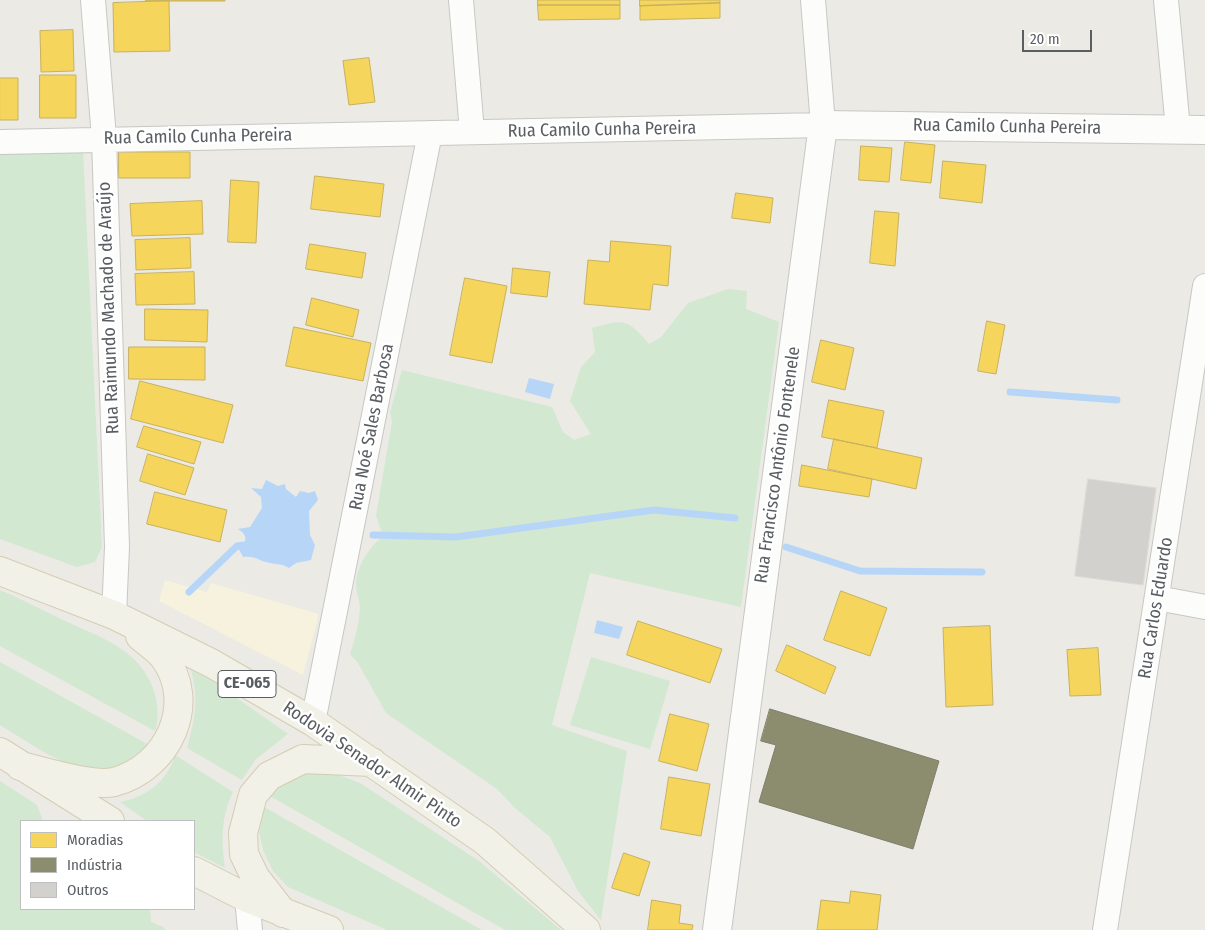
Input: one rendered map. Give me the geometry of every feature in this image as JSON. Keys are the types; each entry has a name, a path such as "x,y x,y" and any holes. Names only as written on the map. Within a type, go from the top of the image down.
{"main road":[{"name":"Rodovia Senador Almir Pinto","path":"0,571 114,615 210,663 313,722 485,841 586,930"},
{"path":"10,759 86,781 112,782 136,773 166,745 174,729 179,702 177,686 172,672 162,656 114,615"},
{"path":"10,759 108,820"},
{"path":"283,913 254,877 244,854 243,833 253,795 269,776 303,759 373,762"},
{"path":"195,872 247,898 329,930"}],"street":[{"name":"Rua Raimundo Machado de Araújo","path":"93,0 104,138 116,547 114,615"},
{"path":"461,0 472,132"},
{"name":"Rua Francisco Antônio Fontenele","path":"717,930 823,126 813,0"},
{"path":"1166,0 1178,129"},
{"name":"Rua Camilo Cunha Pereira","path":"0,142 104,138 823,126 1205,130"},
{"name":"Rua Noé Sales Barbosa","path":"313,722 430,133"},
{"name":"Rua Carlos Eduardo","path":"1105,930 1205,286"},
{"path":"1157,598 1205,607"},
{"path":"247,898 250,930"}],"shaded area":[{"path":"165,580 207,592 211,583 319,614 303,675 159,601"}],"green space":[{"path":"83,151 102,547 95,562 77,567 0,539 0,152"},
{"path":"728,289 747,291 746,309 779,322 741,607 590,573 552,725 627,751 601,920 578,891 550,837 515,808 497,789 386,713 358,663 350,654 360,605 356,588 358,571 364,558 383,536 376,516 392,422 390,412 402,370 552,407 563,432 574,440 591,434 570,401 581,367 595,352 592,328 611,323 624,323 635,329 649,344 661,337 688,303"},
{"path":"0,590 105,639 130,656 149,679 155,694 158,713 155,731 0,646"},
{"path":"591,657 670,681 650,749 570,725"},
{"path":"0,662 147,744 129,760 111,768 92,769 74,766 37,748 0,725"},
{"path":"191,670 211,680 288,734 255,760 242,780 187,748 195,709 195,691"},
{"path":"175,755 233,792 224,819 223,848 225,868 195,853 195,820 146,820 120,802 130,800 154,787 167,773"},
{"path":"328,771 360,783 479,861 561,930 505,930 270,796 288,779 311,772"},
{"path":"0,781 37,805 43,820 20,820 20,910 150,910 151,922 165,928 164,930 0,930"},
{"path":"264,807 482,930 387,930 288,887 273,871 263,850 259,832"}],"water":[{"path":"529,378 554,384 550,399 525,392"},
{"path":"266,480 278,486 285,484 286,489 296,497 300,491 309,493 315,491 318,500 309,511 310,535 315,545 311,560 296,563 289,568 255,558 243,557 237,546 244,545 245,537 238,529 250,527 262,508 261,497 251,488 262,489"},
{"path":"597,620 623,627 619,639 594,633"}],"building: Moradias":[{"path":"225,0 225,1 146,1"},
{"path":"538,0 620,0 620,5 538,5"},
{"path":"640,0 720,0 720,3 640,6"},
{"path":"169,1 170,51 114,52 113,3"},
{"path":"720,3 720,18 640,20 640,6"},
{"path":"538,5 620,5 620,19 539,20"},
{"path":"73,30 74,71 41,72 40,31"},
{"path":"369,58 375,102 349,105 343,61"},
{"path":"40,75 76,75 76,118 40,118"},
{"path":"0,78 18,78 18,120 0,120"},
{"path":"905,142 935,145 931,183 901,180"},
{"path":"861,146 892,148 889,182 859,180"},
{"path":"119,152 190,152 190,178 119,178"},
{"path":"943,161 986,165 982,203 940,198"},
{"path":"315,176 384,184 380,217 311,209"},
{"path":"231,180 259,182 256,243 228,242"},
{"path":"736,193 773,198 770,223 732,218"},
{"path":"202,201 203,234 132,236 130,204"},
{"path":"875,211 899,213 895,266 870,263"},
{"path":"190,238 191,268 136,270 135,240"},
{"path":"611,241 671,246 668,286 653,284 650,310 584,304 588,260 609,262"},
{"path":"310,244 366,253 362,278 306,269"},
{"path":"513,268 550,272 547,297 511,293"},
{"path":"194,272 195,304 136,305 135,274"},
{"path":"465,278 507,286 492,363 450,355"},
{"path":"312,298 359,310 353,337 306,325"},
{"path":"145,309 208,310 207,342 145,340"},
{"path":"987,321 1005,325 996,374 978,371"},
{"path":"294,327 371,343 363,381 286,366"},
{"path":"821,340 854,348 845,390 812,382"},
{"path":"129,347 205,347 205,380 129,379"},
{"path":"140,381 233,405 223,443 131,419"},
{"path":"829,400 884,411 877,448 822,437"},
{"path":"144,426 201,442 194,464 137,447"},
{"path":"834,439 922,458 916,489 828,469"},
{"path":"148,454 194,468 185,495 140,481"},
{"path":"802,465 872,479 869,497 799,486"},
{"path":"155,492 227,510 220,542 147,524"},
{"path":"841,591 887,608 870,656 824,640"},
{"path":"638,621 722,649 710,683 627,655"},
{"path":"990,626 993,705 946,707 943,628"},
{"path":"787,645 836,667 825,694 776,671"},
{"path":"1098,648 1101,695 1070,696 1067,650"},
{"path":"670,714 709,724 697,771 659,761"},
{"path":"669,777 710,784 701,836 661,829"},
{"path":"624,853 650,862 639,896 612,888"},
{"path":"851,891 881,895 877,930 817,930 821,900 849,903"},
{"path":"652,900 681,905 679,923 693,925 692,930 648,930"}],"building: Indústria":[{"path":"770,709 939,761 913,849 759,802 776,745 761,741"}],"building: Outros":[{"path":"1088,479 1156,488 1143,585 1075,576"}],"waterway":[{"path":"1010,392 1117,400"},
{"path":"373,535 456,537 654,510 735,518"},
{"path":"189,592 237,546 252,544"},
{"path":"786,547 860,571 982,572"}]}
